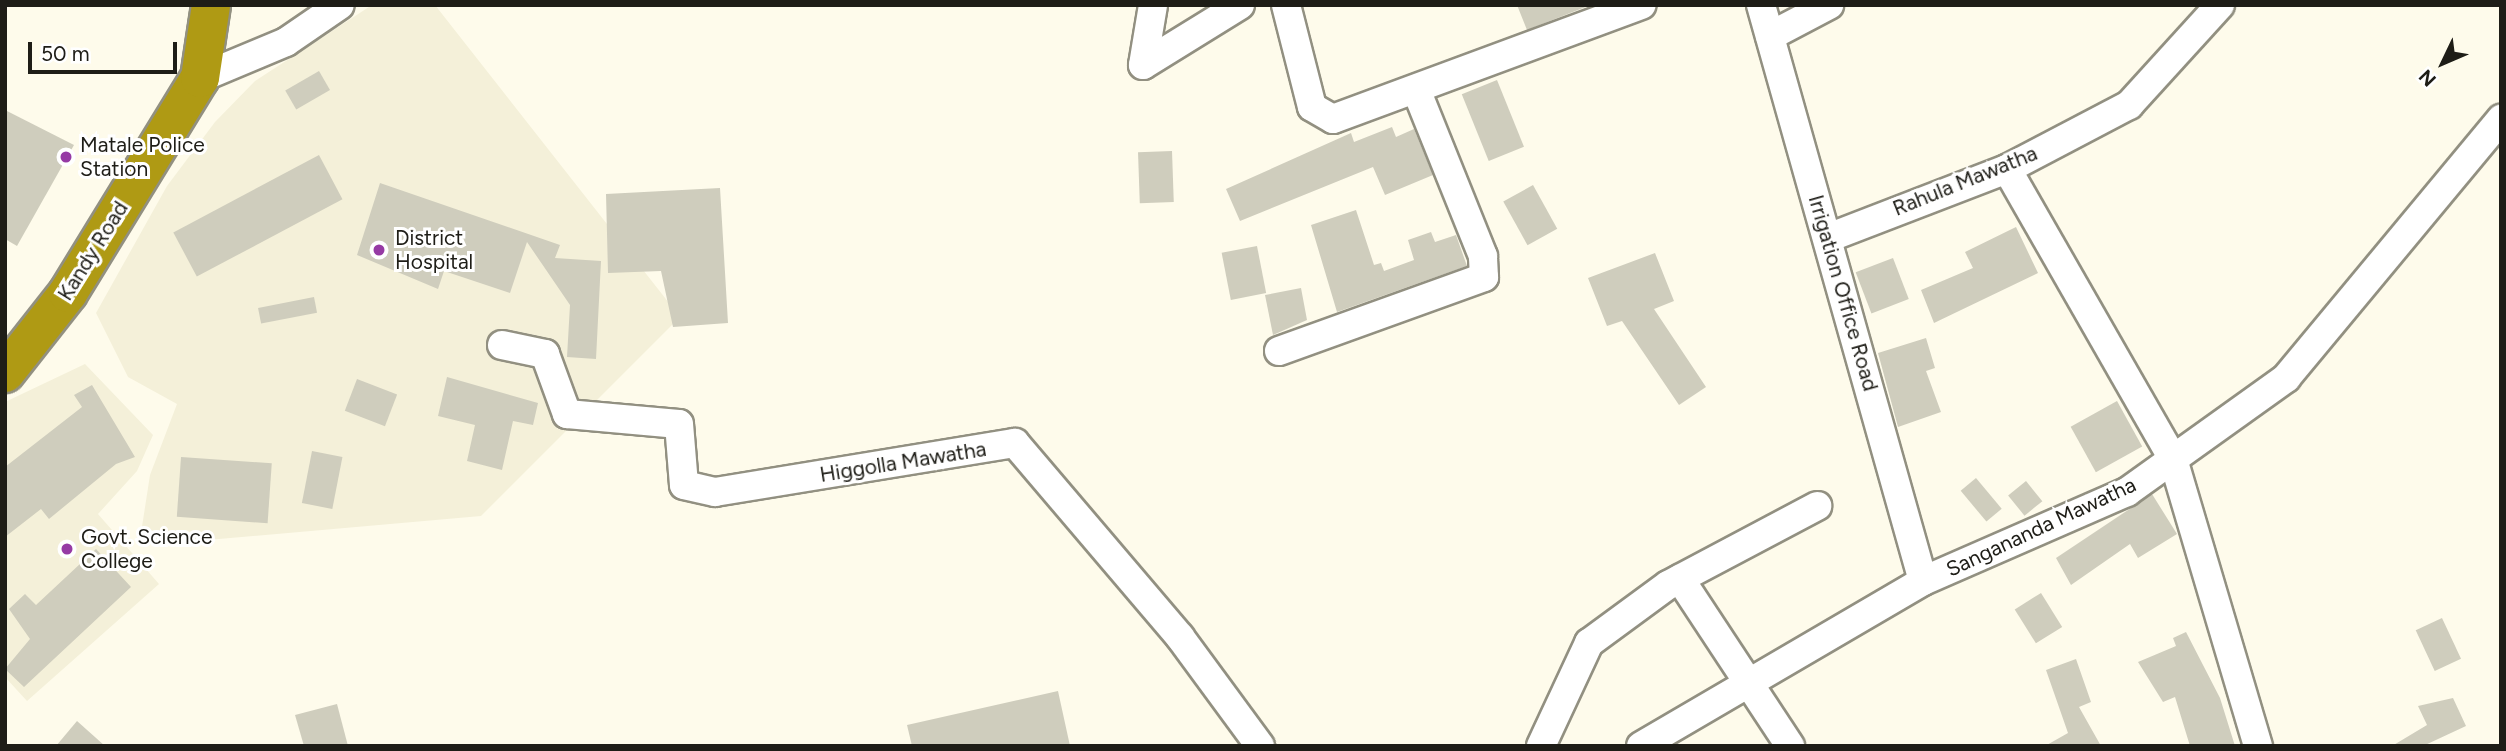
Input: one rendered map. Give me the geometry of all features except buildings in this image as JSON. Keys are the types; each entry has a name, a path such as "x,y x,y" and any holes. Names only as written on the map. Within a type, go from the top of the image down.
{"highway":[{"name":"Kandy Road","path":"5,373 68,293 200,78 211,5"}],"street":[{"path":"200,78 286,42 340,5"},
{"path":"1153,5 1143,65 1240,5"},
{"path":"1286,5 1312,107 1333,118 1642,5"},
{"name":"Irrigation Office Road","path":"1761,5 1923,581"},
{"path":"1770,36 1829,5"},
{"name":"Rahula Mawatha","path":"1828,238 2007,169 2129,105 2220,5"},
{"path":"1279,351 1484,277 1483,256 1416,89"},
{"name":"Sangananda Mawatha","path":"1642,746 1923,581 2127,492 2286,378 2501,119"},
{"path":"2007,169 2173,458 2258,746"},
{"name":"Higgolla Mawatha","path":"502,345 545,354 567,414 679,424 684,485 715,492 1015,443 1180,637 1260,746"},
{"path":"1541,746 1589,643 1679,579 1817,506"},
{"path":"1679,579 1750,681 1790,746"}],"shaded area":[{"name":"District Hospital","path":"372,5 435,5 680,317 481,516 139,546 150,475 177,404 128,377 96,313 167,186 215,122 255,81"},
{"name":"Govt. Science College","path":"85,364 153,435 137,471 98,514 159,584 27,701 5,677 5,402"}],"place":[{"name":"Matale Police Station","path":"66,157"},
{"name":"District Hospital","path":"379,250"},
{"name":"Govt. Science College","path":"67,549"}]}
